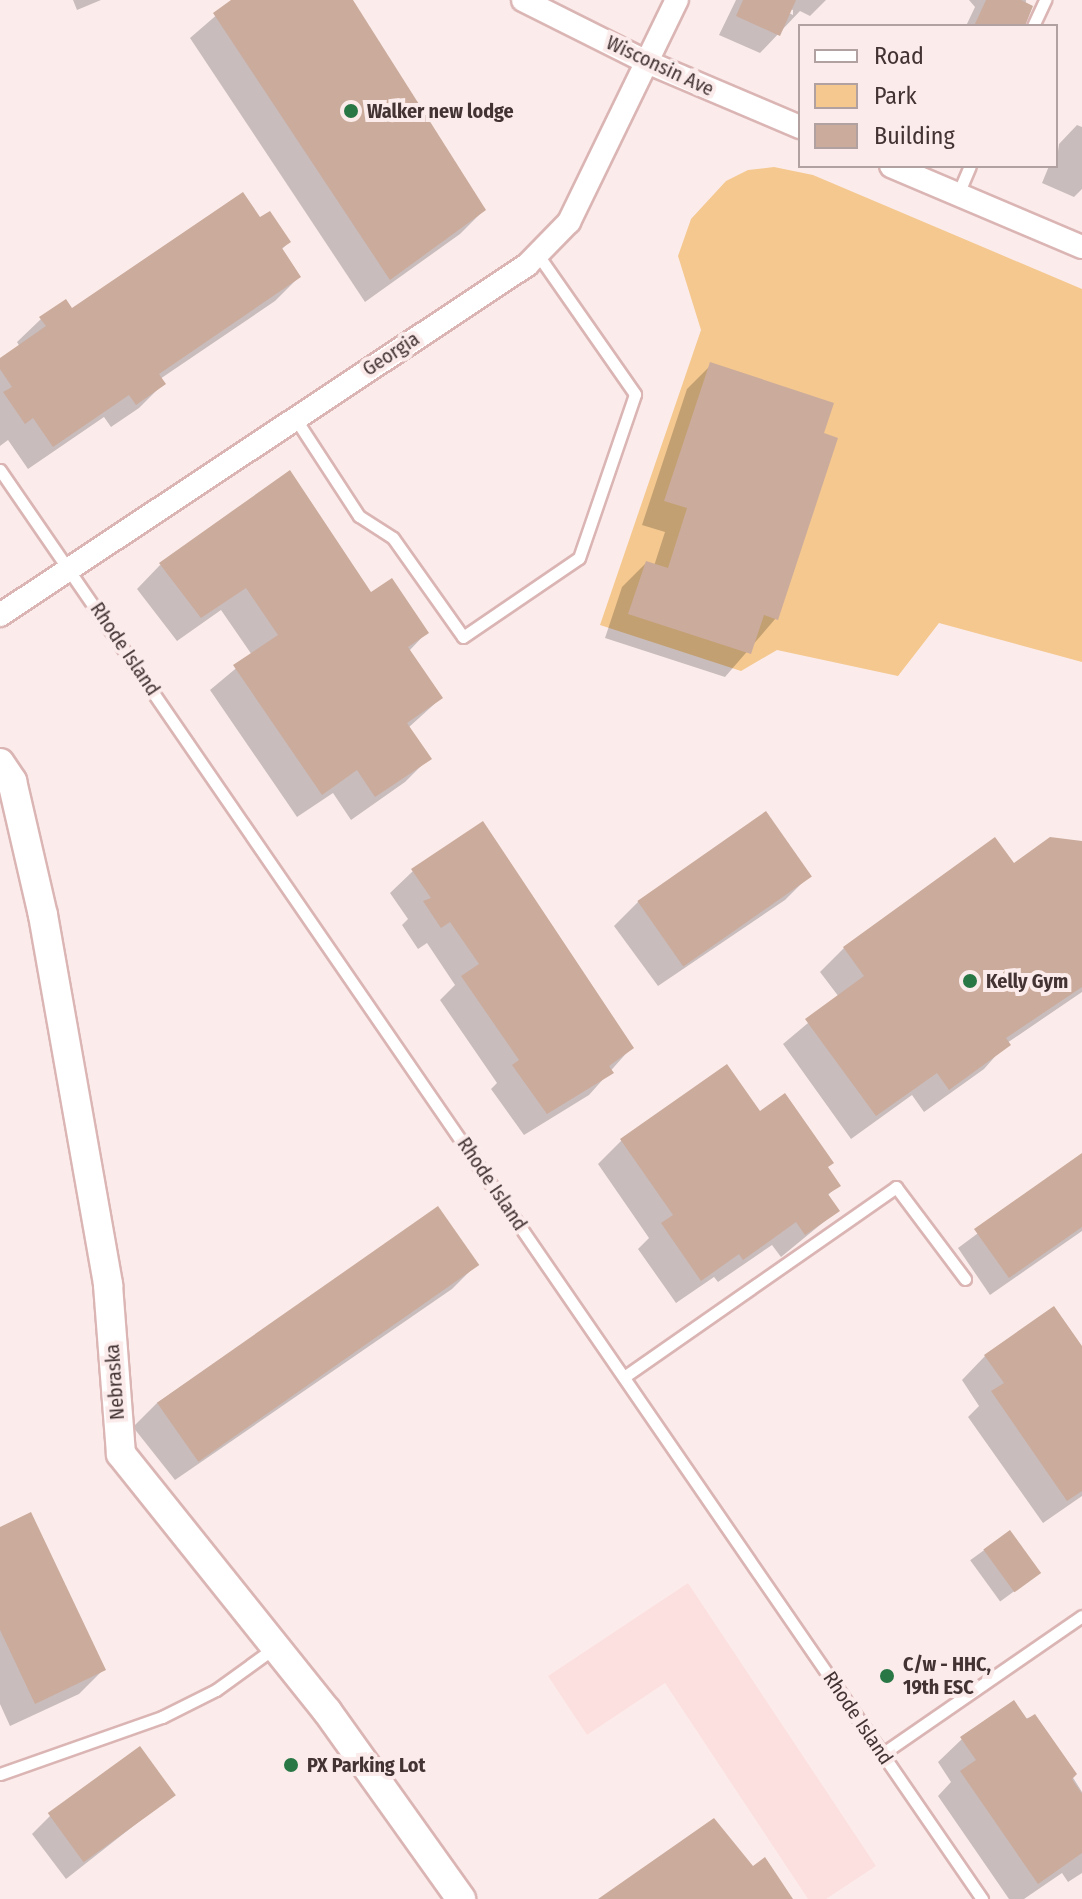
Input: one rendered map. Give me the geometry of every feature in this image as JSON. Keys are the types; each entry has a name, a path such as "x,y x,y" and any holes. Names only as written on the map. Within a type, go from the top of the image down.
{"street":[{"name":"Wisconsin Ave","path":"523,0 649,63 798,126"},
{"name":"Georgia","path":"0,615 68,566 538,255 569,222 677,0"},
{"path":"896,168 1082,247"},
{"name":"Nebraska","path":"0,763 12,781 49,946 108,1285 121,1454 327,1711 461,1899"}],"lane":[{"path":"1034,24 1045,0"},
{"path":"958,194 969,168"},
{"path":"294,418 359,516 393,538 463,637 579,558 635,394 538,255"},
{"name":"Rhode Island","path":"0,470 982,1899"},
{"path":"624,1377 896,1187 965,1279"},
{"path":"882,1754 1082,1616"},
{"path":"0,1774 162,1717 216,1690 275,1647"}],"shaded area":[{"path":"688,1583 876,1866 826,1899 808,1899 665,1683 587,1735 548,1676"}],"green space":[{"path":"774,167 813,175 1082,289 1082,662 939,623 898,676 777,650 741,671 600,625 701,330 678,256 691,219 726,181 748,170"}],"building":[{"name":"Walker new lodge","path":"231,0 353,0 486,210 390,280 213,13"},
{"path":"743,0 796,0 780,36 736,16"},
{"path":"986,0 1021,0 1033,6 1026,24 975,24"},
{"path":"243,192 260,217 270,211 291,242 282,248 301,277 159,374 166,384 136,405 129,395 53,447 33,418 25,424 3,392 12,387 0,369 0,358 46,326 39,317 66,299 72,308"},
{"path":"710,362 834,403 824,433 838,438 778,620 764,615 751,654 628,614 646,561 668,568 687,508 664,501"},
{"path":"290,470 371,592 392,578 429,633 408,647 443,698 407,723 432,759 375,797 357,770 322,795 233,665 278,635 246,588 201,618 159,563"},
{"path":"766,811 812,877 683,967 637,901"},
{"path":"483,821 634,1048 609,1066 614,1073 547,1114 512,1065 519,1060 461,976 479,964 450,922 441,928 423,901 431,898 411,869"},
{"name":"Kelly Gym","path":"995,837 1014,863 1050,837 1082,841 1082,987 1006,1038 1011,1045 949,1090 937,1073 876,1116 805,1019 864,976 843,947"},
{"path":"727,1064 760,1111 785,1093 834,1163 828,1167 841,1186 828,1194 840,1211 805,1235 796,1222 743,1260 739,1254 701,1281 661,1223 673,1215 620,1139"},
{"path":"1082,1153 1082,1227 1009,1278 974,1229"},
{"path":"438,1206 479,1265 198,1462 157,1403"},
{"path":"1054,1306 1082,1346 1082,1491 1067,1501 991,1391 1004,1383 984,1355"},
{"path":"31,1512 106,1670 35,1704 0,1630 0,1527"},
{"path":"1010,1530 1041,1573 1014,1592 983,1549"},
{"path":"1014,1700 1027,1719 1035,1714 1077,1774 1072,1779 1082,1794 1082,1853 1038,1884 960,1771 976,1760 960,1737"},
{"path":"140,1746 176,1795 84,1862 48,1813"},
{"path":"714,1818 753,1866 765,1857 793,1899 598,1899"}],"place":[{"name":"Walker new lodge","path":"351,111"},
{"name":"Kelly Gym","path":"970,981"},
{"name":"C/w - HHC, 19th ESC","path":"887,1676"},
{"name":"PX Parking Lot","path":"291,1765"}]}
